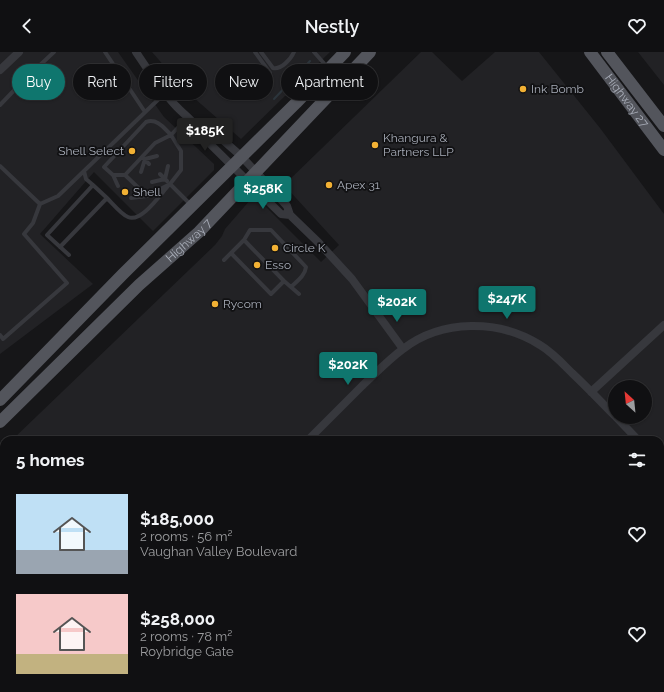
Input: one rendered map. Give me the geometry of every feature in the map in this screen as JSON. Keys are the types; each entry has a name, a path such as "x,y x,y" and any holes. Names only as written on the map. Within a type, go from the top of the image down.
{"main road":[{"name":"Highway 7","path":"333,64 344,52"},
{"name":"Highway 7","path":"0,422 139,285 199,232 370,52"},
{"name":"Highway 27","path":"590,52 664,150"},
{"name":"Highway 27","path":"607,52 664,126"},
{"name":"Highway 7","path":"0,400 299,100"}],"street":[{"path":"0,70 19,52"},
{"path":"137,52 145,64"},
{"path":"171,100 197,126 201,135 237,161 256,172 287,206 290,215 325,249 352,279 403,349"},
{"path":"197,126 208,127 237,161 248,181 281,214 290,215"},
{"path":"591,392 664,325"},
{"path":"312,436 376,373 403,349 438,331 458,326 485,326 507,330 530,339 556,357 608,410"},
{"path":"622,424 634,436"}],"lane":[{"path":"0,105 54,52"},
{"path":"105,52 145,112"},
{"path":"255,52 263,64"},
{"path":"261,52 273,68 276,69 281,67 294,52"},
{"path":"314,52 325,64"},
{"path":"0,335 3,338 67,283 24,234 32,222 40,204 58,196 158,100"},
{"path":"113,175 126,175 144,158 155,143 171,135 188,117"},
{"path":"84,171 86,179 125,215 132,218 137,218 144,213 181,170 180,151 171,135 156,121 151,120 146,122 104,167 113,175 118,186"},
{"path":"144,158 157,156"},
{"path":"144,158 149,164"},
{"path":"141,172 144,158"},
{"path":"0,166 40,204"},
{"path":"165,179 168,166"},
{"path":"160,174 192,206"},
{"path":"126,175 146,196"},
{"path":"152,182 165,179"},
{"path":"132,198 146,196 170,184"},
{"path":"69,255 46,234 93,185"},
{"path":"60,247 107,198"},
{"path":"224,260 244,240 250,230 271,230 306,268 303,276 291,287"},
{"path":"244,240 284,281 299,294"},
{"path":"249,253 253,249"},
{"path":"231,253 260,279 271,294 284,281"},
{"path":"255,259 259,256"},
{"path":"240,262 244,258"},
{"path":"261,266 265,262"},
{"path":"246,268 250,265"},
{"path":"267,272 272,268"}],"shaded area":[{"path":"0,52 118,52 126,64 73,64 73,100 131,100 131,70 139,82 139,100 152,100 164,117 214,164 214,170 153,231 94,172 40,234 93,284 0,354"},
{"path":"152,52 330,52 318,64 281,64 281,100 241,139 196,100 207,100 207,64 162,64"},
{"path":"421,52 432,52 462,81 495,52 539,52 600,128 664,214 664,436 16,436 215,245 225,229 251,199 259,200 321,262 339,245 284,185 372,100 378,100 378,94"},
{"path":"638,52 664,52 664,85"}],"waterway":[{"path":"274,99 310,61"}],"place":[{"name":"Ink Bomb","path":"523,89"},
{"name":"Khangura & Partners LLP","path":"375,145"},
{"name":"Shell Select","path":"132,151"},
{"name":"Apex 31","path":"329,185"},
{"name":"Shell","path":"125,192"},
{"name":"Circle K","path":"275,248"},
{"name":"Esso","path":"257,265"},
{"name":"Rycom","path":"215,304"}]}
